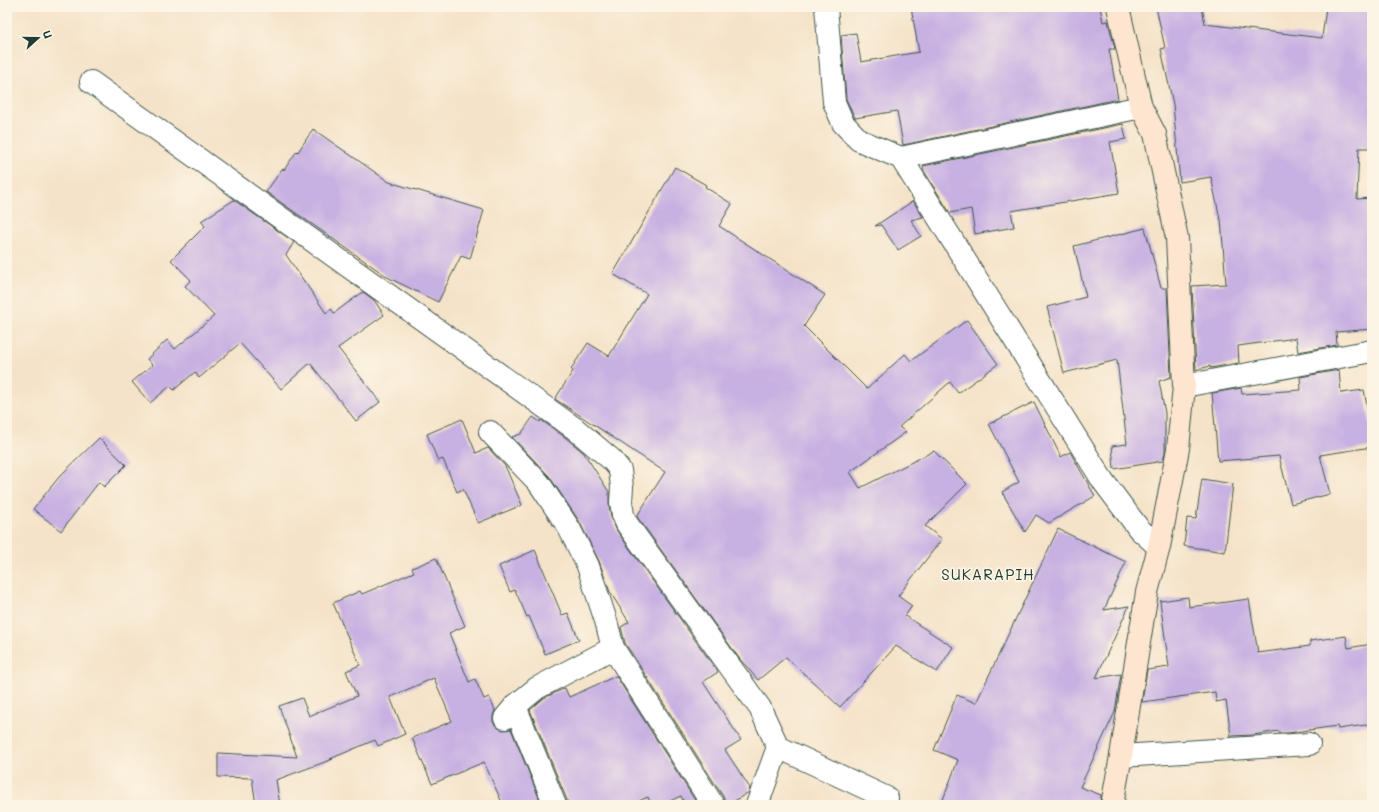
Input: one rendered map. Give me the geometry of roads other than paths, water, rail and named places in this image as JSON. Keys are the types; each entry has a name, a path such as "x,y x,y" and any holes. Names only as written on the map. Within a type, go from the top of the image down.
{"street":[{"path":"826,7 834,102 844,123 859,140 901,158 1103,481 1139,529 1159,547"},
{"path":"1112,805 1147,592 1159,547 1178,449 1184,386 1177,238 1155,134 1141,108 1118,7"},
{"path":"91,82 574,428 612,460 620,470 622,487 621,502 623,515 627,524 760,708 778,747 887,798"},
{"path":"901,158 1141,108"},
{"path":"1184,386 1372,351"},
{"path":"490,432 539,483 569,528 588,566 613,648 713,805"},
{"path":"555,805 510,712 537,688 613,648"},
{"path":"1121,756 1309,744"},
{"path":"757,805 778,747"}],"district":[{"name":"SUKARAPIH","path":"988,575"}]}
